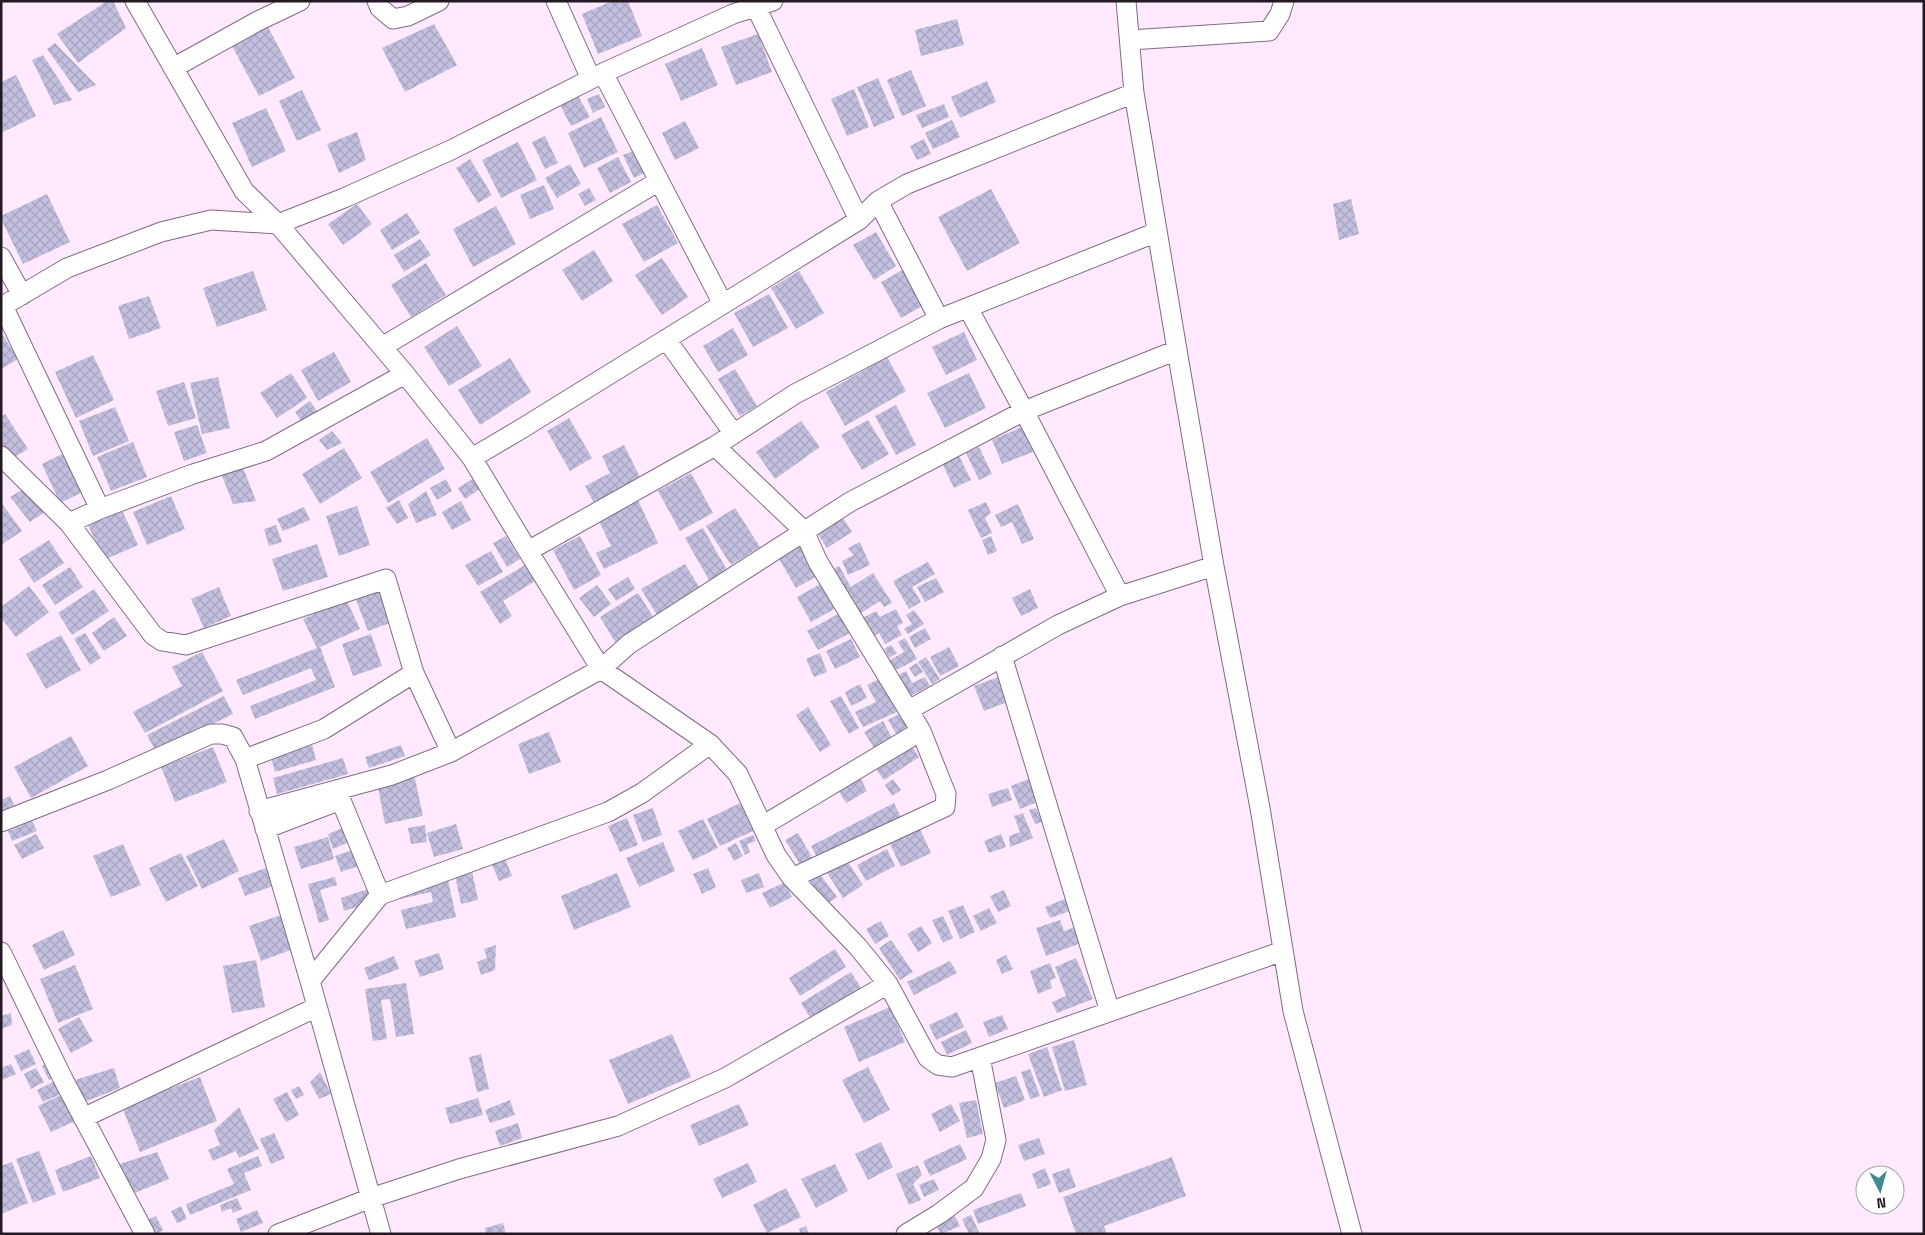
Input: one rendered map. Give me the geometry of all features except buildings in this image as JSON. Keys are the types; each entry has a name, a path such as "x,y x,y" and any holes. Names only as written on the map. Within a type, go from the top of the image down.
{"street":[{"path":"135,1 244,191 278,224 406,374 472,458 601,669 710,744 738,774 776,855 792,878 858,947 888,984 928,1058 938,1065 952,1066 1283,951"},
{"path":"173,68 258,21 300,1"},
{"path":"377,1 380,8 393,18 408,16 439,1"},
{"path":"556,1 597,76 659,181 723,304"},
{"path":"1126,1 1134,92 1214,566 1260,808 1293,1011 1352,1234"},
{"path":"1130,40 1269,31 1280,14 1284,1"},
{"path":"100,508 2,307 67,268 161,232 211,220 278,224 344,198 442,154 731,8 765,4 859,220"},
{"path":"472,458 859,220 878,201 907,184 1134,92"},
{"path":"382,346 659,181"},
{"path":"878,201 939,320"},
{"path":"528,552 715,446 795,394 939,320 1158,232"},
{"path":"1,257 22,295"},
{"path":"968,308 1120,596"},
{"path":"666,339 734,434"},
{"path":"262,820 392,775 450,752 601,669 629,644 850,502 1024,411 1177,350"},
{"path":"69,523 100,508 193,474 266,452 406,374"},
{"path":"715,446 804,531 818,562 922,731 946,794 944,808 792,878"},
{"path":"1,456 69,523 154,635 162,641 186,645 386,579 414,673 450,752"},
{"path":"909,710 1058,625 1120,596 1214,566"},
{"path":"1002,656 1110,1012"},
{"path":"245,759 324,729 414,673"},
{"path":"762,826 922,731"},
{"path":"1,822 108,780 211,734 222,734 233,738 245,759 372,1198 380,1234"},
{"path":"310,981 380,895 608,812 642,793 710,744"},
{"path":"262,820 333,803 342,804 380,895"},
{"path":"1,952 83,1118 145,1234"},
{"path":"278,1234 372,1198 459,1170 618,1126 725,1078 888,984"},
{"path":"83,1118 317,1007"},
{"path":"906,1234 939,1214 974,1188 991,1159 996,1140 980,1057"}]}
